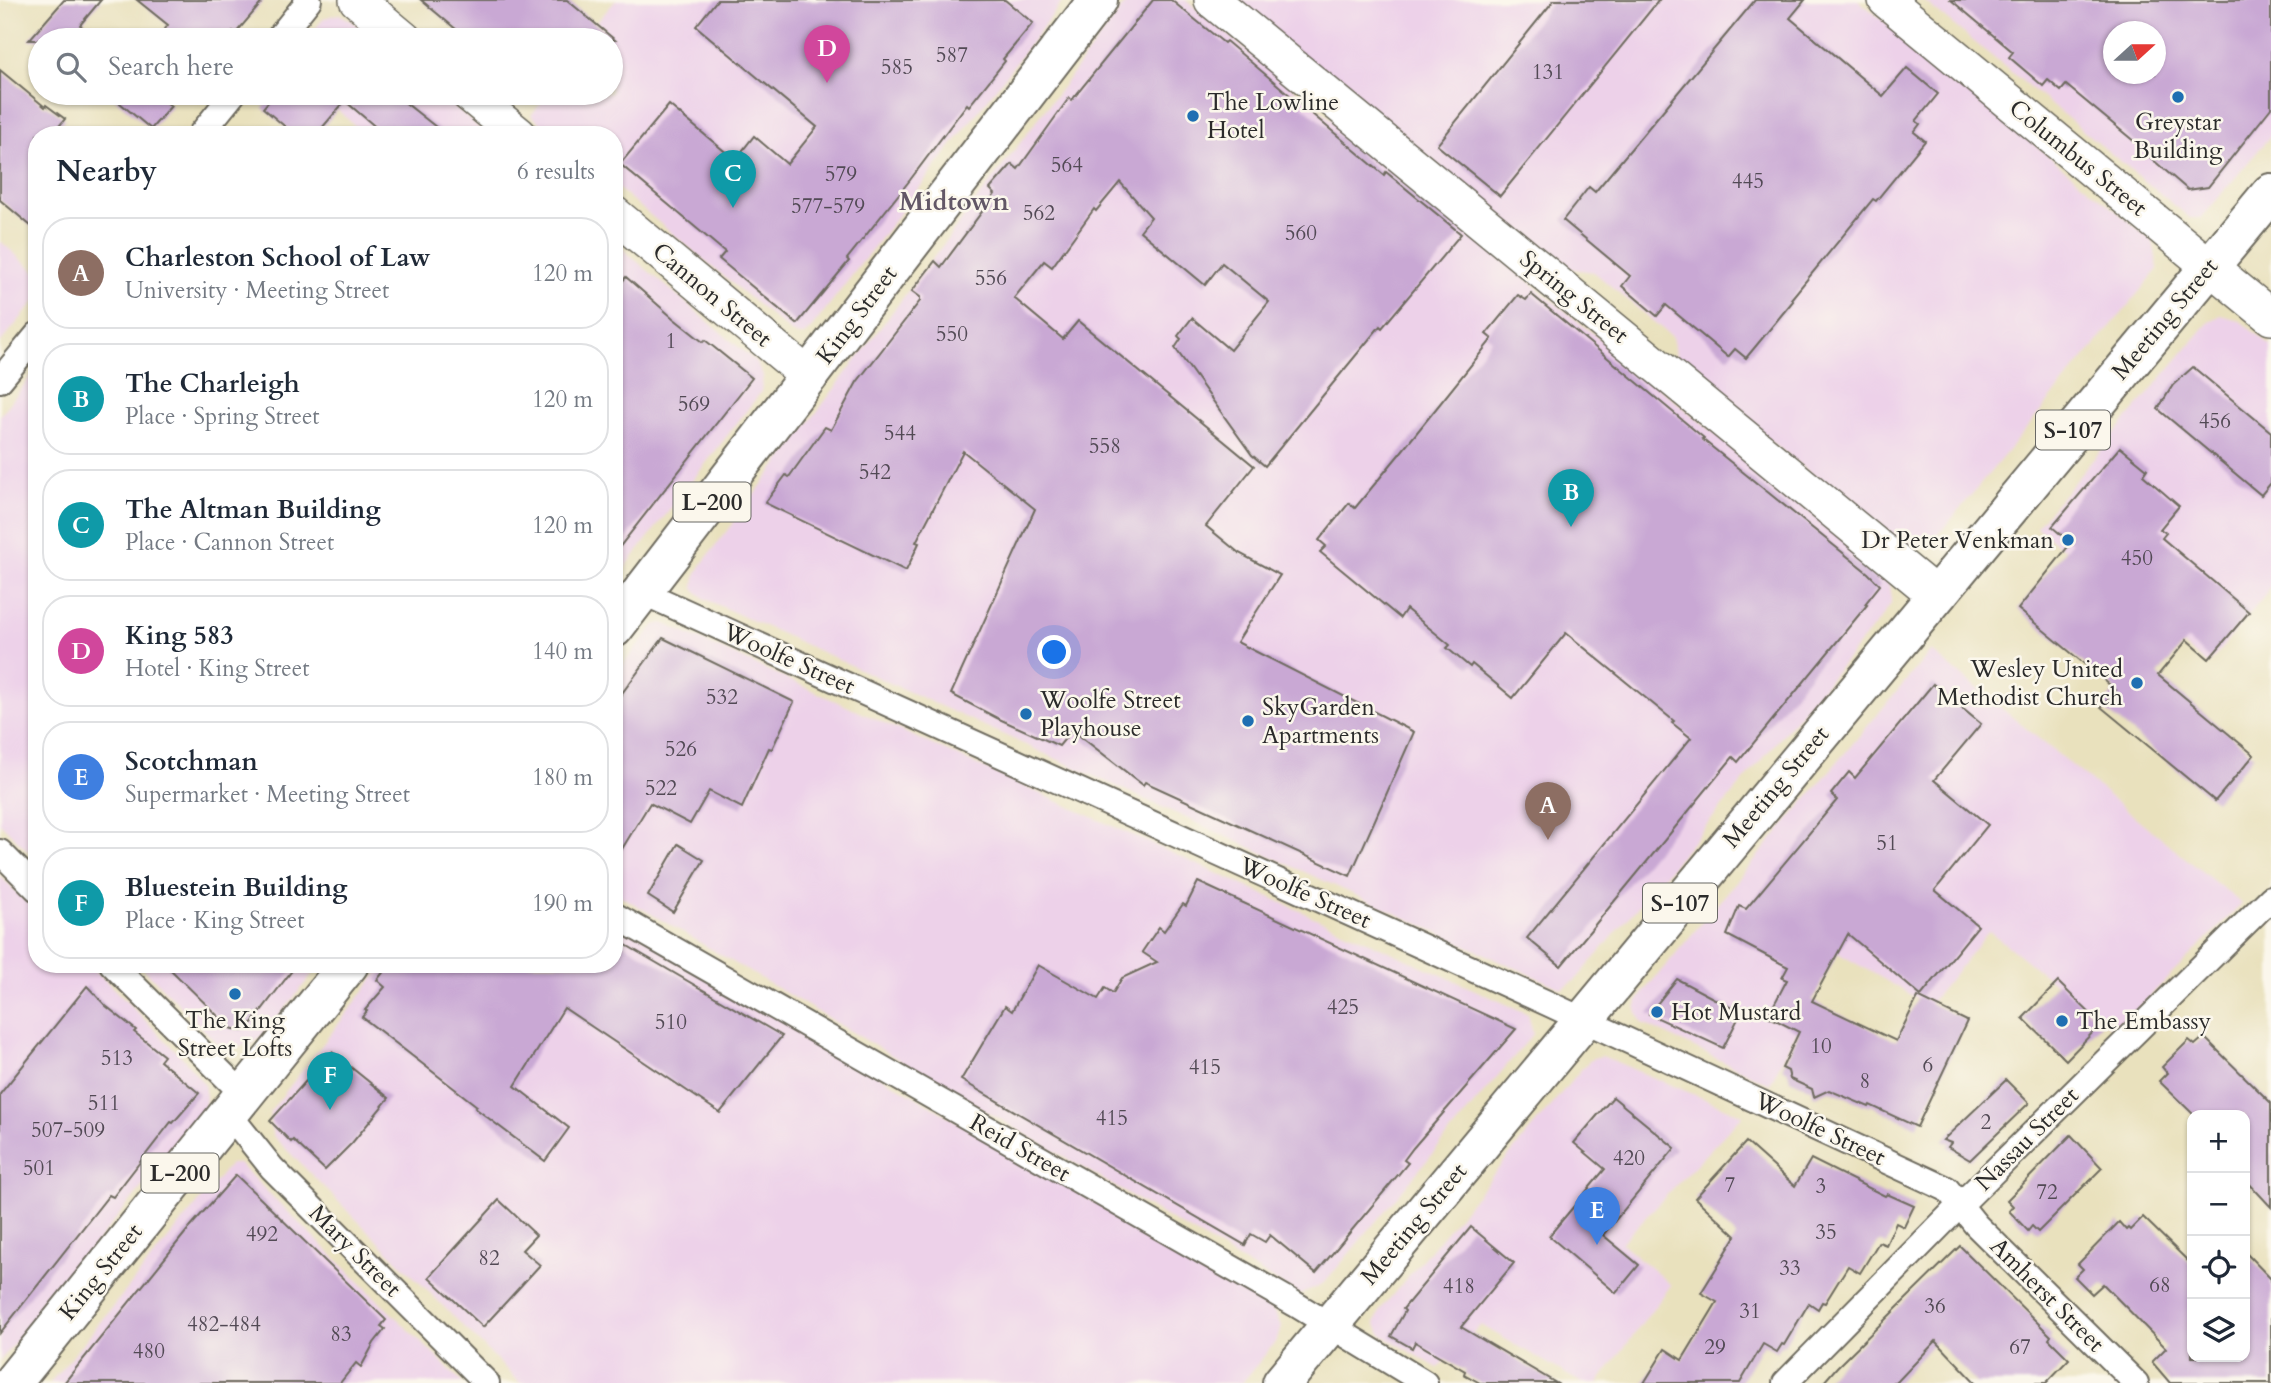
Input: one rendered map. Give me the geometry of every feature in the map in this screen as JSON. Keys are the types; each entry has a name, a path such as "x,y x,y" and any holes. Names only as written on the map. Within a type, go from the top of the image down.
{"main road":[{"path":"357,0 391,28"},
{"name":"King Street","path":"623,616 1098,0"},
{"name":"Spring Street","path":"1212,0 1936,595"},
{"name":"Columbus Street","path":"1886,0 2271,317"},
{"path":"483,105 508,126"},
{"name":"Meeting Street","path":"1282,1383 2271,193"},
{"name":"Cannon Street","path":"623,221 810,377"},
{"name":"King Street","path":"12,1383 342,973"}],"street":[{"path":"287,28 309,0"},
{"path":"207,126 224,105"},
{"path":"0,380 28,346"},
{"name":"Woolfe Street","path":"642,592 1583,1019 1947,1189 1960,1205"},
{"path":"0,852 28,880"},
{"name":"Nassau Street","path":"1785,1383 1960,1205 2271,898"},
{"name":"Reid Street","path":"623,920 1331,1325 1425,1383"},
{"name":"Mary Street","path":"120,973 236,1104 272,1168 487,1383"},
{"name":"Amherst Street","path":"1960,1205 1976,1225 2136,1383"}],"shaded area":[{"path":"616,0 1064,0 804,335 795,335 788,330 623,192 623,126 544,126 531,115 540,105 623,105 623,28 603,28 597,22"},
{"path":"1128,0 1186,0 1880,569 1890,586 1891,603 1882,617 1576,980 1562,989 705,599 694,589 695,577 702,564"},
{"path":"1231,0 1858,0 2153,241 2158,269 1931,544 1909,551 1679,369 1672,337 1594,272 1560,267"},
{"name":"Greystar Building","path":"1923,0 2271,0 2271,135 2200,218 2190,218"},
{"path":"339,14 361,28 316,28 324,18"},
{"path":"332,105 452,105 477,126 355,126"},
{"path":"0,241 28,265 28,310 0,343"},
{"path":"623,250 755,361 763,375 761,392 623,570"},
{"path":"2221,315 2239,320 2271,346 2271,588 2208,665 2036,527 2209,322"},
{"path":"28,380 28,851 0,823 0,416"},
{"path":"663,623 1528,1014 1533,1034 1326,1281 1299,1295 623,897 623,665 655,625"},
{"path":"1931,651 2242,904 2115,1031 1989,931 1929,1005 1836,952 1770,1084 1642,1023 1636,1010 1637,1002 1645,990"},
{"path":"0,876 28,903 28,973 98,973 184,1059 204,1084 206,1097 204,1111 0,1361"},
{"path":"623,924 1263,1302 1275,1313 1281,1327 1277,1340 1242,1383 520,1383 274,1137 270,1112 378,973 623,973"},
{"path":"148,973 313,973 267,1032 252,1044 232,1048 220,1046"},
{"path":"1602,1056 1743,1115 1621,1243 1671,1285 1598,1383 1582,1383 1481,1325 1438,1368 1382,1335 1375,1323 1381,1309 1584,1066 1593,1058"},
{"path":"230,1164 239,1164 463,1383 50,1383"}],"building":[{"path":"64,0 101,0 80,25 83,28 40,28"},
{"path":"137,0 264,0 240,28 166,28 168,25"},
{"path":"421,0 567,0 601,28 455,28"},
{"path":"717,0 1005,0 1033,23 797,324 719,259 725,252 623,167 623,160 669,105 735,160 754,136 787,164 817,127 696,26"},
{"path":"1153,0 1171,0 1224,43 1226,41 1384,175 1386,172 1461,234 1382,328 1380,326 1265,466 1252,455 1175,348 1181,339 1178,336 1192,318 1230,350 1269,302 1222,263 1205,285 1140,231 1151,217 1120,182 1096,211 1094,209 1052,267 1044,261 1014,298 1063,339 1078,321 1254,466 1206,526 1239,553 1280,575 1237,642 1414,732 1350,876 1145,782 1143,785 1072,730 1059,746 951,694 1035,509 963,451 916,542 919,543 906,571 765,503 786,475 789,477 825,427 831,430 857,382 920,301 920,297 912,291 935,261 941,267 995,194 990,189 1012,164 1018,169 1069,98 1072,100"},
{"path":"1554,0 1659,0 1500,196 1437,145"},
{"path":"1755,0 1805,0 1790,18 1883,96 1907,68 1938,94 1916,121 1920,124 1914,132 1925,141 1876,201 1873,199 1746,358 1735,349 1728,357 1666,305 1657,316 1622,286 1630,276 1563,220 1589,187 1595,192"},
{"name":"Greystar Building","path":"1951,0 2271,0 2271,108 2208,187 2188,190 2066,85 2061,91 2048,80 2043,86 2009,57 2013,52"},
{"path":"0,70 28,93 28,105 46,105 65,119 59,126 28,126 28,223 0,200"},
{"path":"122,105 171,106 154,126 147,126"},
{"path":"266,105 342,105 324,126 284,126 263,108"},
{"path":"350,105 408,105 435,126 374,126"},
{"path":"626,277 673,318 752,378 623,543 623,280"},
{"path":"1531,294 1880,585 1865,604 1867,605 1738,762 1733,757 1561,966 1527,938 1691,738 1566,633 1513,698 1472,664 1470,667 1447,648 1450,645 1406,609 1400,618 1320,552 1326,546 1319,540 1349,503 1355,508 1402,451 1492,339 1486,334 1518,295 1526,300"},
{"path":"2193,367 2271,432 2271,483 2261,495 2158,409 2173,385"},
{"path":"2120,447 2147,469 2143,475 2179,506 2160,529 2166,533 2162,538 2249,612 2209,659 2187,640 2158,675 2254,755 2215,801 2101,707 2116,690 2018,609 2071,543 2052,527"},
{"path":"663,638 794,702 772,749 769,748 742,808 709,791 690,824 650,803 623,847 623,692"},
{"path":"1933,684 1981,724 1934,780 1988,825 1935,890 1978,926 1921,996 1848,934 1812,1001 1896,1041 1918,997 1967,1021 1917,1127 1829,1090 1814,1097 1812,1089 1790,1079 1788,1071 1782,1068 1799,1032 1768,1016 1787,980 1782,978 1788,967 1727,935 1739,906 1746,909 1837,800 1831,794 1849,772 1855,778"},
{"path":"678,844 704,860 673,912 648,896"},
{"path":"1198,882 1516,1029 1413,1148 1404,1160 1408,1163 1316,1273 1270,1235 1265,1242 1251,1234 1245,1245 961,1080 1005,1006 1012,1011 1038,965 1098,999 1105,988 1113,993 1122,978 1157,962 1142,952 1159,927 1164,931 1183,904 1186,906"},
{"path":"623,943 782,1036 720,1113 564,1008 515,1086 569,1128 545,1161 362,1017 385,987 377,980 383,973 623,973"},
{"name":"The King Street Lofts","path":"174,973 290,973 251,1024 242,1031 230,1028"},
{"path":"1677,979 1741,1013 1723,1048 1649,1014"},
{"name":"The Embassy","path":"2058,982 2101,1024 2066,1060 2023,1018"},
{"path":"87,986 106,1006 136,1030 134,1032 164,1056 160,1061 199,1093 173,1123 171,1122 113,1197 109,1195 0,1333 0,1094"},
{"path":"2204,1037 2271,1103 2271,1207 2250,1184 2250,1110 2189,1110 2159,1081 2167,1073 2162,1067 2189,1040 2195,1045"},
{"path":"332,1052 389,1098 352,1143 325,1170 270,1121"},
{"path":"2006,1080 2029,1103 1970,1160 1948,1147 1951,1143 1943,1140"},
{"path":"1613,1097 1675,1148 1603,1235 1639,1265 1616,1293 1549,1236 1605,1169 1574,1143"},
{"path":"2071,1135 2102,1168 2038,1232 2032,1226 2028,1231 2009,1211 2013,1206 2007,1200"},
{"path":"1746,1142 1795,1186 1811,1159 1885,1196 1887,1194 1914,1206 1904,1227 1896,1223 1886,1245 1879,1242 1860,1273 1848,1266 1825,1303 1822,1302 1818,1309 1809,1303 1777,1352 1763,1344 1740,1383 1644,1383 1665,1349 1682,1360 1717,1302 1701,1293 1736,1236 1695,1198"},
{"path":"236,1175 386,1320 381,1326 385,1329 361,1367 356,1363 340,1383 64,1383 190,1227"},
{"path":"499,1200 536,1235 522,1250 540,1265 483,1327 429,1277"},
{"path":"2143,1217 2187,1260 2187,1362 2250,1362 2250,1257 2271,1279 2271,1383 2170,1383 2152,1362 2166,1348 2103,1284 2092,1294 2075,1277 2083,1269 2078,1264 2119,1222 2126,1230 2130,1230"},
{"path":"1471,1227 1514,1263 1461,1327 1556,1383 1480,1383 1464,1374 1465,1371 1415,1342 1412,1348 1391,1336 1405,1311 1403,1309"},
{"path":"1960,1246 2051,1336 2049,1339 2069,1359 2046,1383 1976,1383 1936,1341 1896,1383 1823,1383 1837,1367"}],"place":[{"name":"King 583","path":"827,83"},
{"name":"Greystar Building","path":"2178,97"},
{"name":"The Lowline Hotel","path":"1193,116"},
{"name":"The Altman Building","path":"733,208"},
{"name":"The Charleigh","path":"1571,527"},
{"name":"Dr Peter Venkman","path":"2068,540"},
{"name":"Wesley United Methodist Church","path":"2137,683"},
{"name":"Woolfe Street Playhouse","path":"1026,714"},
{"name":"SkyGarden Apartments","path":"1248,721"},
{"name":"Charleston School of Law","path":"1548,840"},
{"name":"The King Street Lofts","path":"235,994"},
{"name":"Hot Mustard","path":"1657,1012"},
{"name":"The Embassy","path":"2062,1021"},
{"name":"Bluestein Building","path":"330,1110"},
{"name":"Scotchman","path":"1597,1245"}],"district":[{"name":"Midtown","path":"954,201"}]}
